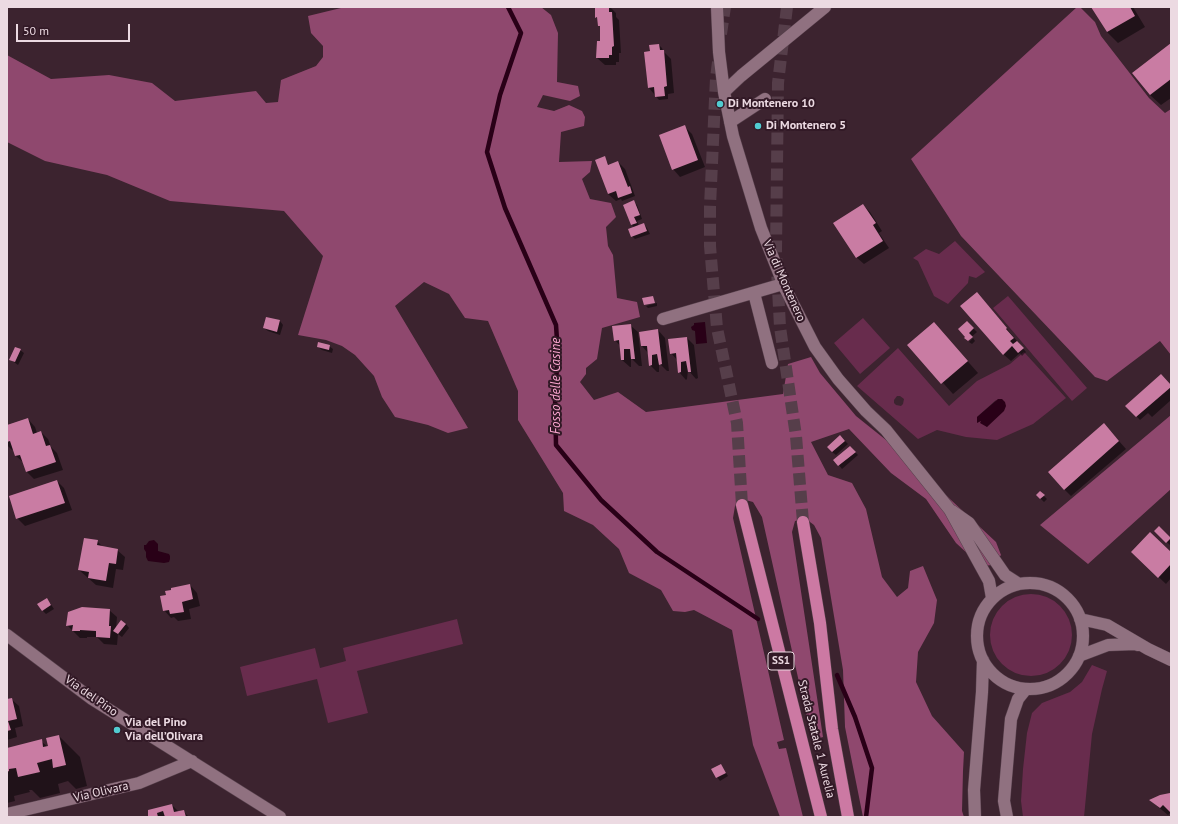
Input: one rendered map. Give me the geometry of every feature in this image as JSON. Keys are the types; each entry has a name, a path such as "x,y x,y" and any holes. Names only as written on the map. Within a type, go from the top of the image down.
{"highway":[{"name":"Strada Statale 1 Aurelia","path":"742,505 821,817"},
{"name":"Strada Statale 1 Aurelia","path":"803,522 822,636 832,729 848,817"}],"street":[{"name":"Via di Montenero","path":"717,7 719,52 724,92 733,136 761,228 783,284 815,347 838,379 866,411 886,430 950,510 989,581 992,598"},
{"path":"724,92 741,76 825,7"},
{"path":"730,122 765,99"},
{"path":"663,319 783,284"},
{"path":"754,293 772,363"},
{"name":"Via di Montenero","path":"950,510 969,523 1005,575 1019,584"},
{"path":"975,817 974,790 982,692 982,660 978,647 977,634 979,621 984,608 992,598 1009,587 1030,582 1051,587 1061,592 1076,608 1083,631 1079,656 1073,667 1064,677 1052,684 1040,688 1026,689 1013,686 1000,680 990,671 982,660"},
{"path":"1080,619 1107,625 1148,649"},
{"name":"Via del Pino","path":"7,635 92,699 280,817"},
{"path":"1079,656 1108,645 1135,644 1171,660"},
{"path":"1007,817 1004,801 1011,719 1018,699 1026,689"},
{"name":"Via Olivara","path":"7,814 139,784 192,761"}],"shaded area":[{"path":"345,7 541,7 551,15 558,33 557,82 578,86 580,96 570,101 543,95 537,107 554,111 569,105 582,111 585,117 584,126 561,132 559,162 592,161 590,172 582,179 590,199 611,203 616,217 606,227 608,246 613,255 617,298 637,302 640,317 602,328 597,359 586,368 586,374 580,382 594,400 618,392 646,412 783,394 788,364 811,357 820,373 856,416 891,444 996,542 1001,555 993,565 981,566 956,543 926,499 891,473 849,429 811,442 828,475 852,483 866,509 882,577 897,597 908,588 910,571 923,566 937,600 934,623 918,652 916,682 932,716 964,752 962,811 964,817 863,817 845,727 843,670 821,538 814,525 806,519 795,521 792,532 823,737 812,740 762,517 753,502 742,499 735,506 733,518 784,740 777,742 779,749 786,748 803,817 780,817 753,745 732,630 694,610 685,612 673,611 661,590 629,573 619,549 593,525 564,511 563,493 518,420 518,391 488,321 465,318 449,294 424,282 395,306 468,428 448,433 428,425 395,417 382,397 374,376 355,355 342,346 326,340 298,335 323,256 284,211 170,201 107,175 45,161 7,142 7,55 51,79 109,75 152,83 175,101 256,91 266,103 278,102 281,80 316,66 323,57 323,46 311,33 308,16"},
{"path":"1077,7 1080,7 1095,22 1101,36 1149,98 1165,113 1171,109 1171,355 1160,341 1107,381 1095,377 961,236 911,159"},
{"path":"955,241 985,272 976,278 969,276 968,283 948,304 934,296 918,261 913,258 926,249 939,254"},
{"path":"1008,296 1087,388 1072,401 993,308"},
{"path":"863,318 890,348 860,374 834,343"},
{"path":"705,322 707,343 696,344 695,331 692,330 691,327 694,323"},
{"path":"898,348 949,406 977,381 1010,364 1024,352 1066,398 1033,424 997,440 966,437 937,430 918,439 857,386","holes":["897,396 904,399 901,406 894,403","996,400 989,423 987,427 977,417"]},
{"path":"998,399 1002,399 1005,402 1006,406 1004,411 987,427 980,423 981,421 977,423 977,417"},
{"path":"1171,415 1171,489 1088,564 1040,525"},
{"path":"154,540 158,544 158,551 169,554 169,562 164,563 148,561 144,545 146,545 149,541"},
{"path":"1031,594 1047,597 1060,606 1069,619 1072,635 1069,651 1060,664 1047,673 1031,676 1015,673 1002,664 993,651 990,635 993,619 1002,606 1015,597"},
{"path":"457,619 463,644 357,671 368,713 328,723 317,679 247,696 240,667 315,648 320,668 346,661 343,648"},
{"path":"1092,665 1107,671 1092,734 1084,817 1023,817 1021,801 1023,769 1027,733 1032,713 1042,703 1070,692 1082,682"}],"building":[{"path":"595,7 609,7 609,12 612,12 614,46 612,47 612,55 609,55 609,58 596,58 597,41 600,41 600,26 598,26 597,17 595,18"},
{"path":"1091,7 1130,7 1135,16 1107,32"},
{"path":"1171,43 1171,79 1150,95 1132,73"},
{"path":"659,44 660,50 664,50 667,86 664,87 665,96 655,97 654,87 648,88 644,52 650,51 649,45"},
{"path":"685,125 698,160 672,170 659,135"},
{"path":"605,156 608,165 618,161 628,187 630,186 632,193 618,198 616,191 608,194 595,160"},
{"path":"634,200 640,215 634,217 637,223 631,225 623,205"},
{"path":"863,204 876,223 873,225 883,241 856,258 833,223"},
{"path":"644,223 647,231 631,237 628,229"},
{"path":"977,292 1014,338 1010,341 1013,344 1017,341 1024,348 1018,353 1012,346 1003,355 960,306"},
{"path":"653,296 655,303 644,305 642,298"},
{"path":"266,317 280,320 277,332 263,328"},
{"path":"967,321 974,328 969,333 973,337 968,341 958,329"},
{"path":"934,322 968,361 941,384 907,345"},
{"path":"631,324 635,359 631,359 630,349 624,349 624,360 621,360 619,340 614,341 612,326"},
{"path":"658,329 662,364 659,365 657,354 652,355 652,365 649,366 647,346 641,346 639,332"},
{"path":"687,337 691,372 688,372 686,361 681,362 681,372 678,373 676,353 670,354 668,339"},
{"path":"318,342 330,345 329,350 317,347"},
{"path":"15,347 21,349 15,362 9,360"},
{"path":"1161,374 1171,385 1171,387 1136,417 1125,406"},
{"path":"28,418 33,434 41,431 46,446 50,445 56,462 26,472 20,455 15,456 10,441 7,442 7,425"},
{"path":"1104,423 1119,441 1064,490 1048,472"},
{"path":"840,435 845,441 832,452 827,447"},
{"path":"850,446 856,452 838,466 833,460"},
{"path":"57,480 65,503 16,519 9,496"},
{"path":"1040,491 1045,495 1040,499 1036,495"},
{"path":"1159,526 1171,538 1166,543 1154,531"},
{"path":"1150,532 1171,552 1171,564 1158,578 1131,552"},
{"path":"84,538 98,540 97,545 118,549 116,564 109,563 106,581 88,578 89,572 78,570"},
{"path":"190,584 193,599 182,602 184,612 170,614 169,610 163,611 160,596 166,595 165,591 171,590 171,588"},
{"path":"47,598 51,605 42,611 37,604"},
{"path":"82,607 110,609 110,638 96,637 96,631 72,631 73,625 66,626 68,612"},
{"path":"121,620 126,624 118,634 113,631"},
{"path":"12,698 17,719 8,721 11,730 7,731 7,699"},
{"path":"59,735 66,765 53,768 52,759 37,763 40,772 18,777 16,768 9,769 7,772 7,748 42,739 43,747 48,746 46,738"},
{"path":"721,764 726,773 716,778 711,769"},
{"path":"1170,793 1171,813 1163,805 1160,808 1149,800 1160,795"},
{"path":"172,804 174,812 184,810 186,817 165,817 163,811 157,813 158,817 148,817 148,810"}],"waterway":[{"name":"Fosso delle Casine","path":"508,7 521,33 500,95 487,152 505,208 556,325 558,355 555,394 556,445 601,500 657,552 758,619"},
{"name":"Fosso delle Casine","path":"837,675 855,717 872,768 866,817"}],"tunnel":[{"path":"721,34 725,7"},
{"path":"787,7 778,83 776,251 780,327 796,436 803,522"},
{"path":"718,62 710,206 710,246 717,328 737,423 742,505"}],"place":[{"name":"Di Montenero 10","path":"720,104"},
{"name":"Di Montenero 5","path":"758,126"},
{"name":"Via del Pino Via dell’Olivara","path":"117,730"}]}
